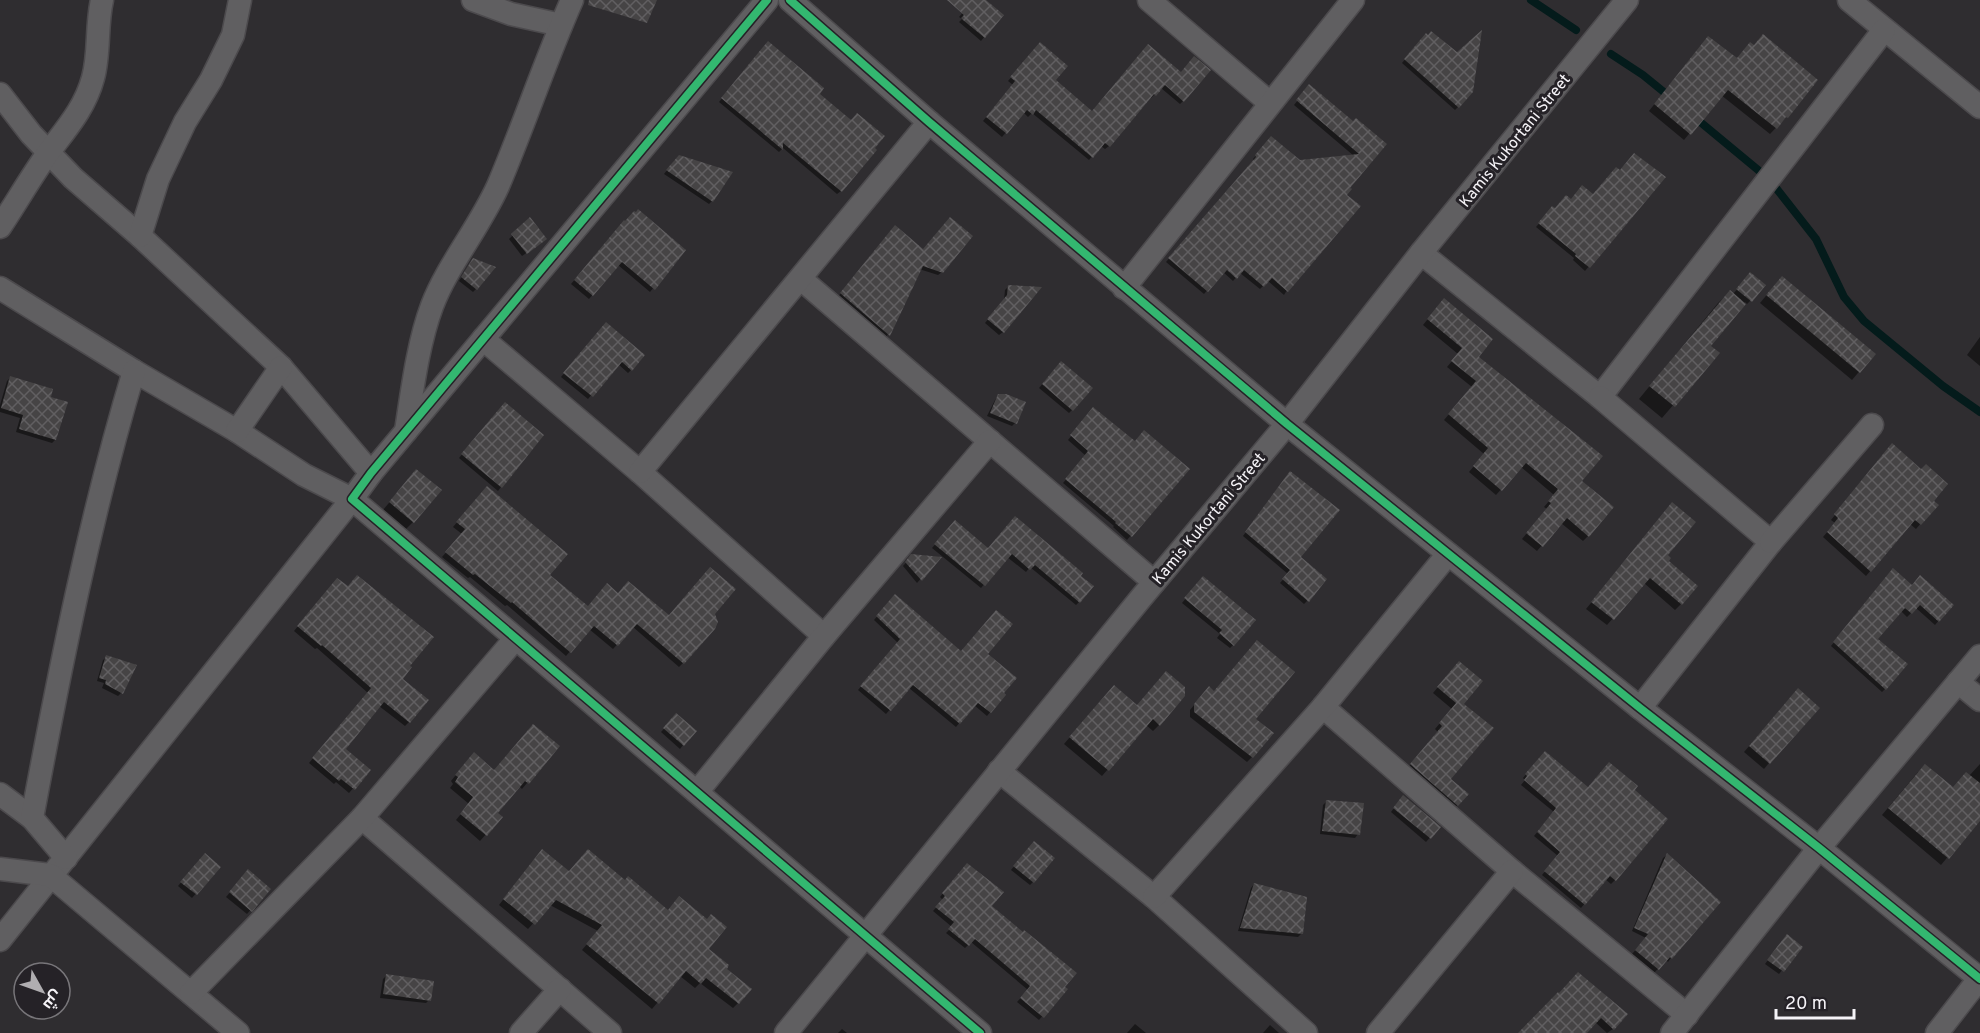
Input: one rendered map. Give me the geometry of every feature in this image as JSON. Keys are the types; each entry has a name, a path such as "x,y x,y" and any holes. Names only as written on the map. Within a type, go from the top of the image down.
{"street":[{"path":"0,227 48,153 86,102 94,76 98,15 102,0"},
{"path":"140,236 158,179 185,122 211,80 233,35 240,0"},
{"path":"473,0 511,15 561,25"},
{"path":"405,433 432,307 441,285 471,238 495,192 572,0"},
{"path":"0,940 352,500 371,473 767,0"},
{"path":"790,0 929,122 1287,424 1980,979 1937,1033"},
{"path":"1149,0 1270,103"},
{"path":"1124,288 1353,0"},
{"name":"Kamis Kukortani Street","path":"786,1033 1154,582 1287,424 1421,253 1628,0"},
{"path":"1849,0 1980,107"},
{"path":"1600,397 1884,30"},
{"path":"0,94 48,153 280,367 371,473"},
{"path":"640,472 929,122"},
{"path":"1421,253 1600,397 1771,542"},
{"path":"801,279 1154,582"},
{"path":"0,288 134,371 237,431 304,475 352,500 980,1033"},
{"path":"483,339 640,472 825,636"},
{"path":"237,431 280,367"},
{"path":"32,818 67,632 120,416 134,371"},
{"path":"1640,708 1771,542 1872,424"},
{"path":"697,792 990,441"},
{"path":"1154,897 1323,707 1448,554"},
{"path":"191,993 362,818 515,639"},
{"path":"1672,1033 1819,848 1980,656"},
{"path":"1958,681 1980,700"},
{"path":"1323,707 1512,871 1687,1015"},
{"path":"999,771 1154,897 1306,1033"},
{"path":"0,794 32,818 66,858"},
{"path":"362,818 610,1033"},
{"path":"0,869 50,875 238,1033"},
{"path":"1378,1033 1512,871"},
{"path":"521,1033 560,989"}],"building":[{"path":"589,0 657,0 647,23 588,5"},
{"path":"947,0 986,0 1004,15 985,38 961,18 964,15"},
{"path":"1482,30 1473,92 1459,108 1404,59 1426,33 1428,35 1431,31 1457,52"},
{"path":"1763,34 1818,80 1777,129 1728,90 1691,135 1654,104 1708,36 1737,58 1750,42 1754,45"},
{"path":"768,41 824,88 820,94 851,120 857,113 885,136 875,148 877,150 842,192 783,143 783,150 721,98"},
{"path":"1040,42 1068,66 1056,80 1092,111 1148,44 1181,72 1194,56 1211,70 1184,102 1165,85 1156,96 1154,94 1110,147 1105,143 1093,158 1036,110 1033,115 1027,110 1007,134 986,117 1015,81 1010,77"},
{"path":"1309,84 1353,121 1356,118 1387,144 1350,188 1352,189 1347,195 1361,206 1288,292 1272,278 1264,287 1244,270 1237,279 1227,270 1208,292 1168,258 1256,157 1255,155 1271,136 1300,160 1359,154 1296,100"},
{"path":"1634,153 1666,177 1590,268 1538,223 1552,206 1555,208 1566,195 1571,199 1582,185 1593,194 1616,167 1620,170"},
{"path":"679,155 733,172 713,202 666,170"},
{"path":"638,209 686,250 655,290 622,262 593,296 574,280 624,220"},
{"path":"530,217 547,239 527,254 511,234"},
{"path":"950,217 973,236 943,273 923,266 890,336 840,293 895,225 923,249"},
{"path":"473,258 496,267 477,290 461,277"},
{"path":"1750,272 1766,285 1752,302 1736,289"},
{"path":"1782,276 1876,354 1860,373 1766,295"},
{"path":"1008,285 1042,287 1004,333 987,319 1007,295"},
{"path":"1730,290 1746,304 1711,346 1720,353 1675,407 1649,386"},
{"path":"1444,298 1493,339 1479,357 1603,456 1582,481 1614,507 1589,537 1567,518 1543,547 1526,533 1551,503 1548,501 1558,489 1526,463 1502,491 1473,466 1488,448 1448,414 1476,381 1451,361 1462,348 1427,319"},
{"path":"606,322 645,355 632,371 622,362 593,397 563,373"},
{"path":"1061,361 1093,388 1073,411 1042,384"},
{"path":"10,376 53,389 51,397 68,402 56,440 19,429 23,415 1,408"},
{"path":"998,394 1006,394 1026,402 1017,424 990,413"},
{"path":"505,402 544,435 502,488 461,454"},
{"path":"1093,407 1135,441 1144,430 1190,469 1132,537 1065,479 1088,451 1070,435"},
{"path":"1892,443 1921,469 1926,464 1948,484 1934,501 1939,505 1921,525 1915,520 1871,572 1827,532 1838,518 1834,514"},
{"path":"416,469 442,490 414,523 389,502"},
{"path":"1290,471 1340,510 1301,557 1327,579 1309,602 1282,579 1290,570 1245,532"},
{"path":"487,486 568,554 550,575 588,606 607,583 618,593 628,581 669,615 710,567 736,589 715,614 718,622 715,629 684,664 637,624 618,646 594,626 571,653 512,602 445,552 465,529 456,522"},
{"path":"1672,502 1696,522 1668,555 1671,558 1669,561 1698,586 1682,605 1650,578 1614,620 1591,602"},
{"path":"1015,516 1083,573 1081,576 1094,586 1080,603 1035,565 1030,570 1012,554 985,586 934,544 955,520 988,548"},
{"path":"911,554 942,557 922,581 905,562"},
{"path":"1893,568 1912,585 1920,575 1954,605 1939,622 1920,605 1912,614 1905,608 1878,639 1908,664 1886,690 1833,642"},
{"path":"357,575 434,637 410,666 412,667 403,679 429,700 410,723 384,702 346,749 371,770 355,790 341,779 339,781 312,758 371,688 297,626 337,578 348,586"},
{"path":"1203,576 1256,620 1234,646 1219,633 1222,630 1184,598"},
{"path":"895,594 961,651 996,610 1013,624 988,654 1017,678 991,713 978,703 960,724 913,685 891,711 860,686 900,639 876,616"},
{"path":"1257,640 1295,672 1256,719 1274,733 1253,758 1194,712 1194,704 1209,686 1214,691"},
{"path":"106,655 137,665 123,694 105,684 106,680 99,678"},
{"path":"1459,661 1483,681 1464,704 1494,728 1451,779 1469,794 1458,806 1410,764 1442,726 1439,723 1456,703 1437,687"},
{"path":"1166,671 1185,687 1185,696 1160,726 1153,719 1109,771 1069,737 1114,685 1137,705"},
{"path":"1798,688 1820,708 1770,764 1749,746"},
{"path":"676,713 697,731 684,746 663,728"},
{"path":"533,724 560,746 529,784 525,781 498,813 503,817 487,836 460,814 473,797 455,782 458,777 455,775 474,752 494,770"},
{"path":"1545,751 1588,787 1609,762 1638,786 1635,790 1668,819 1616,881 1610,876 1585,905 1544,871 1560,852 1537,832 1556,808 1524,780 1527,776 1525,774"},
{"path":"1925,764 1953,787 1966,772 1980,783 1980,821 1949,859 1888,808"},
{"path":"1403,795 1441,827 1431,839 1393,808"},
{"path":"1326,800 1364,803 1360,835 1322,831"},
{"path":"1034,841 1055,858 1034,883 1013,866"},
{"path":"542,849 569,871 588,849 625,880 628,876 668,910 679,896 707,919 711,914 727,927 709,949 729,965 727,969 752,989 739,1004 706,978 701,984 686,971 659,1004 586,944 602,925 556,900 535,925 503,899"},
{"path":"205,853 221,867 197,895 180,882"},
{"path":"1667,853 1721,902 1672,959 1670,957 1659,970 1635,950 1648,934 1634,928"},
{"path":"967,863 1004,892 992,906 1077,973 1065,987 1068,989 1044,1018 1020,998 1030,986 975,939 969,946 948,929 954,922 935,907 945,896 942,893"},
{"path":"248,869 271,889 252,912 229,892"},
{"path":"1254,883 1307,897 1303,934 1240,928"},
{"path":"1787,934 1803,947 1784,972 1767,960"},
{"path":"1578,972 1628,1014 1614,1030 1601,1018 1587,1033 1518,1033 1559,993"},
{"path":"386,974 434,981 431,1001 383,994"}],"waterway":[{"path":"1531,0 1576,30"},
{"path":"1611,54 1643,75 1670,97"},
{"path":"1693,116 1769,179 1816,239 1844,297 1864,321 1943,386 1980,412"}],"cycle path":[{"path":"767,0 371,473 352,499 980,1033"},
{"path":"790,0 929,122 1287,424 1980,979"}]}
